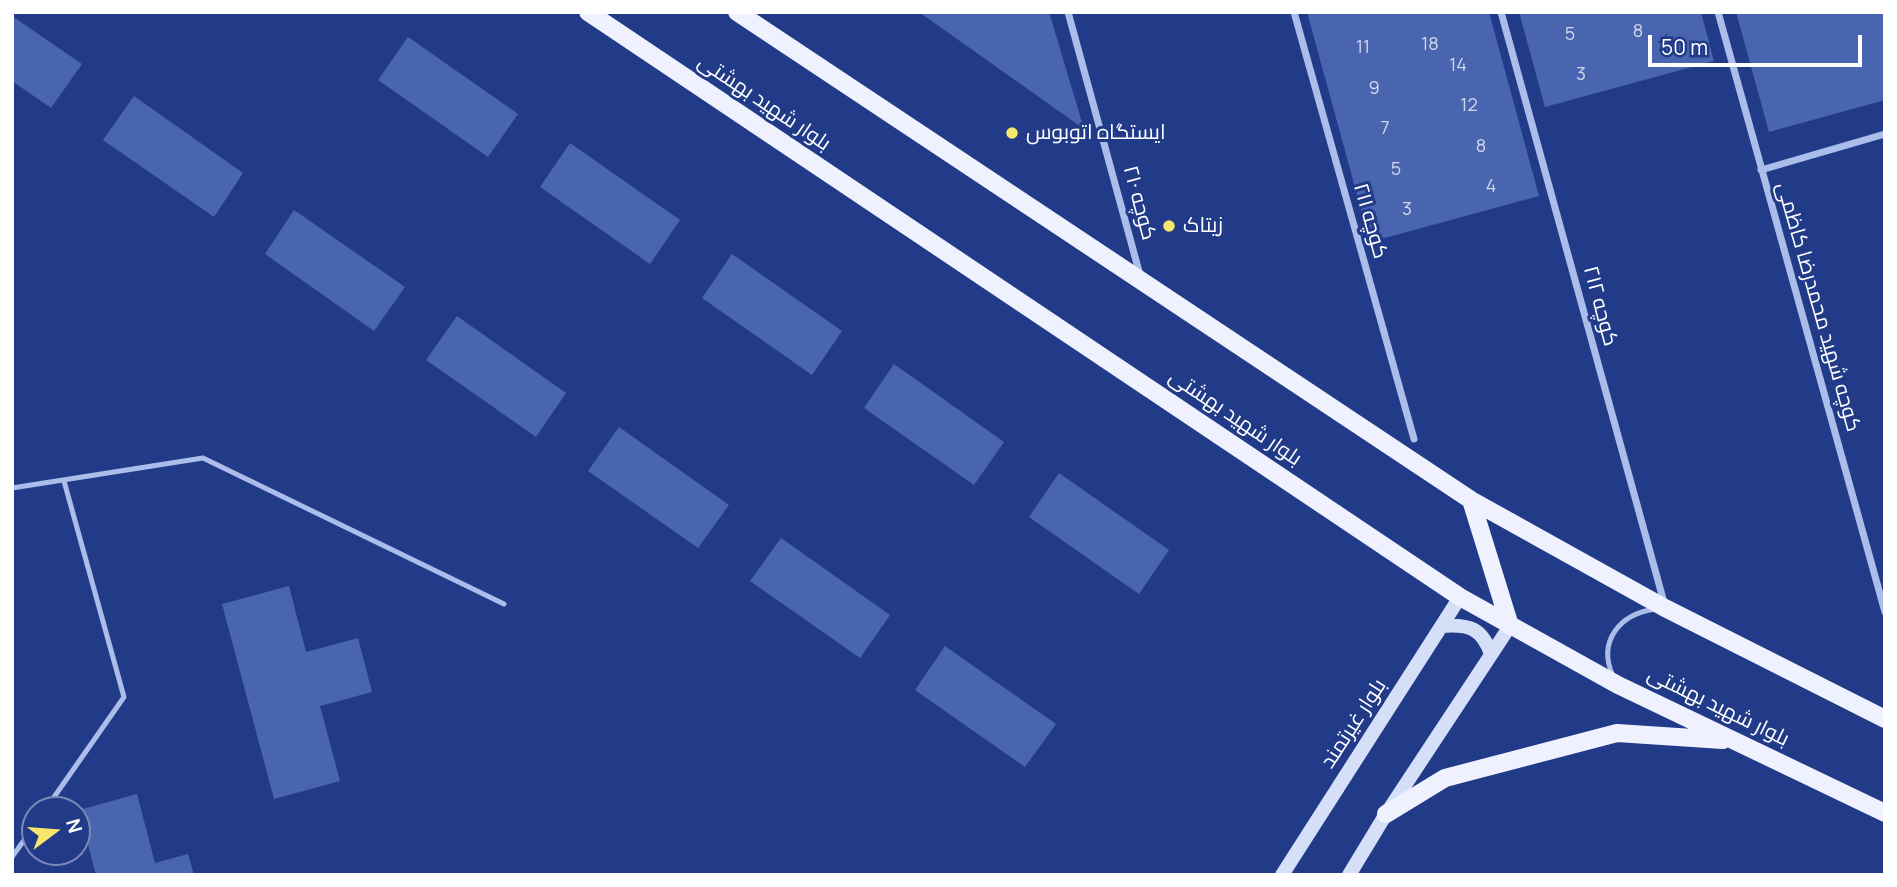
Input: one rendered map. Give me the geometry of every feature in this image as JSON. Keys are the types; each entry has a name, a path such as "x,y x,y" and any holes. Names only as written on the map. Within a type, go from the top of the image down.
{"main road":[{"name":"بلوار شهید بهشتی","path":"588,12 1460,597 1618,685 1885,813"},
{"path":"737,12 1471,500 1665,608 1885,719"},
{"path":"1349,875 1510,626 1471,500"},
{"name":"بلوار غیرتمند","path":"1282,875 1460,597"},
{"path":"1442,625 1461,624 1475,629 1486,640 1491,654"},
{"path":"1386,814 1445,778 1617,733 1734,740"}],"street":[{"name":"کوچه ۲۱۰","path":"1068,12 1142,282"},
{"name":"کوچه ۲۱۱","path":"1294,12 1413,439"},
{"name":"کوچه ۲۱۲","path":"1501,12 1665,608"},
{"name":"کوچه شهید محمدرضا کاظمی","path":"1718,12 1885,612"},
{"path":"1762,170 1885,134"}],"lane":[{"path":"12,488 203,458 503,604"},
{"path":"55,796 124,697 64,481"},
{"path":"1618,685 1610,668 1607,650 1612,635 1619,624 1630,617 1643,611 1665,608"}],"building":[{"path":"919,12 1049,12 1084,129"},
{"path":"1307,12 1489,12 1539,196 1370,242"},
{"path":"1519,12 1701,12 1714,61 1545,107"},
{"path":"1736,12 1885,12 1885,100 1769,132"},
{"path":"12,16 82,64 51,108 12,81"},
{"path":"408,37 518,114 488,157 378,80"},
{"path":"134,96 243,173 214,217 103,140"},
{"path":"570,143 680,220 650,264 540,187"},
{"path":"294,210 405,287 374,331 265,254"},
{"path":"732,254 842,331 812,375 702,298"},
{"path":"457,316 566,393 536,437 426,360"},
{"path":"894,364 1004,442 974,485 864,408"},
{"path":"619,427 729,505 698,548 588,471"},
{"path":"1059,473 1169,550 1139,594 1029,517"},
{"path":"781,538 890,615 860,658 750,581"},
{"path":"289,586 306,652 358,638 372,692 320,706 340,781 274,799 222,604"},
{"path":"945,646 1056,724 1025,767 915,690"},
{"path":"137,794 155,863 188,854 194,875 96,875 91,856 91,807"}],"place":[{"name":"ایستگاه اتوبوس","path":"1012,133"},
{"name":"زیتاک","path":"1169,226"}]}
